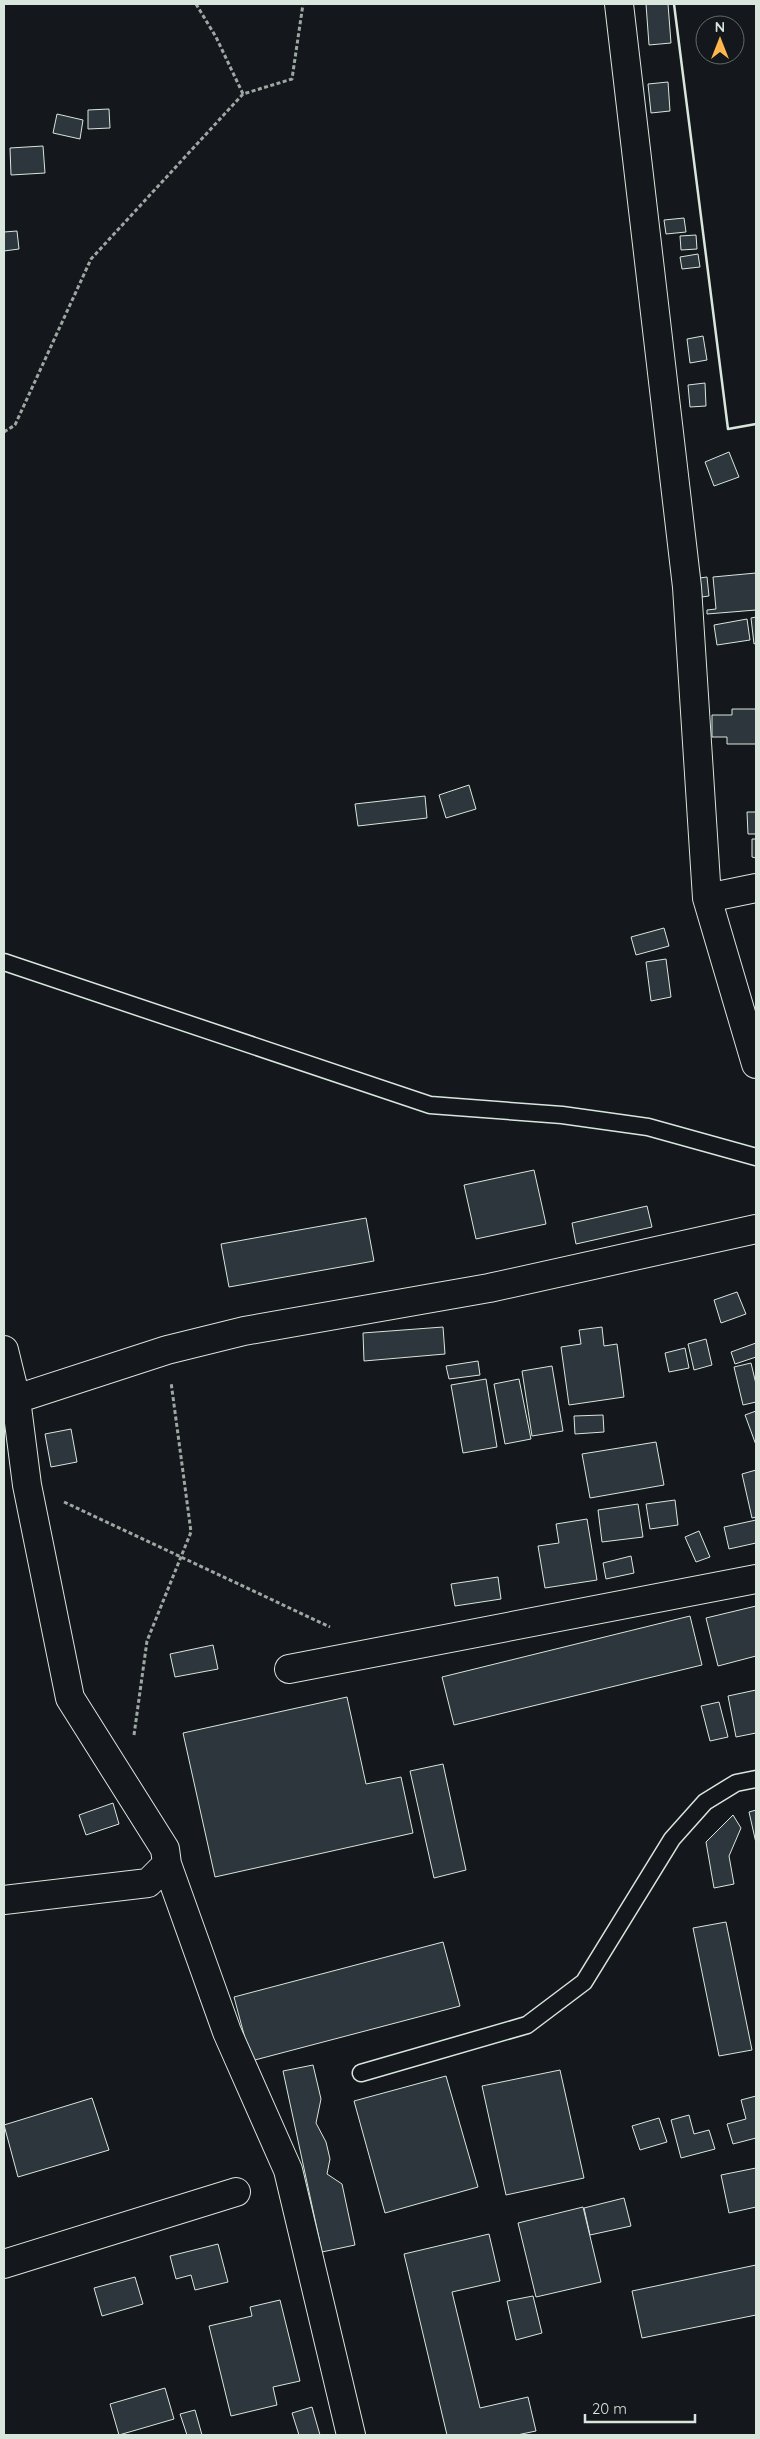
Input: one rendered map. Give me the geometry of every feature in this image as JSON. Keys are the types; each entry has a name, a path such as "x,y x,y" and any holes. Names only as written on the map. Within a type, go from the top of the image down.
{"street":[{"path":"620,4 686,588 707,898 756,1064"},
{"path":"707,898 756,888"},
{"path":"10,1401 167,1350 244,1331 489,1288 756,1229"},
{"path":"4,1350 10,1401 70,1698 166,1848 167,1864 226,2032 288,2170 351,2435"},
{"path":"289,1669 756,1579"},
{"path":"4,1900 148,1883 167,1864"},
{"path":"4,2264 236,2192"}],"lane":[{"path":"4,962 430,1105 562,1115 648,1127 756,1157"},
{"path":"361,2073 527,2025 584,1982 672,1839 704,1802 736,1783 756,1779"}],"path":[{"path":"196,4 216,37 243,94"},
{"path":"4,432 15,425 91,259 243,94 292,79 303,4"},
{"path":"134,1739 148,1641 191,1532 167,1350"},
{"path":"27,1485 182,1556 381,1652"}],"building":[{"path":"646,4 668,4 671,43 649,45"},
{"path":"668,82 670,111 651,113 648,84"},
{"path":"109,109 110,128 88,129 88,110"},
{"path":"57,114 83,120 80,139 53,133"},
{"path":"43,146 45,173 11,175 10,148"},
{"path":"684,218 686,232 666,234 664,220"},
{"path":"17,231 19,249 4,251 4,232"},
{"path":"696,235 697,249 681,250 680,236"},
{"path":"698,254 700,267 682,269 680,257"},
{"path":"703,336 707,360 690,363 687,339"},
{"path":"705,383 706,406 690,407 688,385"},
{"path":"729,452 739,477 714,486 705,462"},
{"path":"756,573 756,610 707,614 707,610 716,609 713,577"},
{"path":"707,577 709,596 702,597 700,578"},
{"path":"756,617 756,643 754,644 751,618"},
{"path":"747,619 750,640 717,645 714,625"},
{"path":"732,709 756,709 756,744 727,744 727,737 712,737 712,715 732,715"},
{"path":"469,785 476,809 446,818 439,795"},
{"path":"425,796 427,818 358,826 355,804"},
{"path":"747,812 756,812 756,834 748,834"},
{"path":"752,839 756,839 756,858 752,857"},
{"path":"664,928 669,946 636,955 631,937"},
{"path":"666,959 671,997 651,1001 646,962"},
{"path":"534,1170 546,1224 476,1239 464,1185"},
{"path":"647,1206 652,1227 576,1244 572,1223"},
{"path":"366,1218 374,1261 229,1287 221,1244"},
{"path":"737,1292 746,1314 721,1323 714,1300"},
{"path":"443,1327 445,1354 364,1361 363,1333"},
{"path":"602,1327 604,1346 617,1344 624,1397 569,1405 561,1347 581,1344 579,1330"},
{"path":"706,1339 712,1365 694,1370 688,1344"},
{"path":"756,1343 756,1357 735,1364 731,1352"},
{"path":"685,1348 689,1368 669,1372 665,1353"},
{"path":"478,1361 480,1375 449,1379 446,1366"},
{"path":"751,1363 756,1384 756,1402 743,1405 734,1367"},
{"path":"552,1366 563,1431 532,1436 522,1371"},
{"path":"486,1379 497,1447 463,1453 451,1385"},
{"path":"519,1379 531,1439 505,1444 494,1384"},
{"path":"756,1411 756,1445 745,1415"},
{"path":"603,1415 604,1432 575,1434 574,1416"},
{"path":"71,1429 77,1462 51,1467 45,1434"},
{"path":"656,1442 664,1485 590,1498 582,1454"},
{"path":"756,1470 756,1517 752,1518 742,1474"},
{"path":"675,1500 678,1525 650,1529 646,1504"},
{"path":"638,1504 643,1537 602,1542 598,1510"},
{"path":"587,1519 597,1580 545,1588 538,1546 559,1543 556,1524"},
{"path":"756,1520 756,1543 729,1549 724,1527"},
{"path":"699,1531 710,1557 696,1562 685,1537"},
{"path":"631,1556 634,1573 606,1579 603,1563"},
{"path":"498,1577 501,1599 455,1606 451,1584"},
{"path":"756,1606 756,1656 718,1666 706,1618"},
{"path":"690,1616 702,1665 454,1725 442,1677"},
{"path":"213,1645 218,1669 175,1677 170,1654"},
{"path":"756,1690 756,1733 736,1737 728,1696"},
{"path":"347,1697 366,1784 401,1777 413,1833 215,1877 183,1733"},
{"path":"719,1702 728,1737 710,1741 701,1706"},
{"path":"443,1764 466,1870 434,1878 410,1771"},
{"path":"113,1803 119,1824 86,1835 79,1815"},
{"path":"756,1810 756,1843 749,1812"},
{"path":"733,1815 741,1828 729,1856 734,1884 714,1888 706,1842"},
{"path":"726,1922 752,2050 719,2056 693,1928"},
{"path":"443,1942 460,2006 251,2061 234,1997"},
{"path":"313,2065 321,2099 316,2123 326,2142 330,2159 327,2174 342,2184 355,2245 322,2252 283,2071"},
{"path":"560,2070 584,2178 506,2195 482,2086"},
{"path":"446,2076 478,2187 385,2213 354,2101"},
{"path":"756,2096 756,2138 733,2144 727,2124 746,2119 741,2100"},
{"path":"92,2098 109,2150 18,2177 4,2125"},
{"path":"689,2115 694,2134 709,2130 715,2149 681,2158 671,2120"},
{"path":"659,2118 667,2142 640,2150 632,2126"},
{"path":"756,2168 756,2207 729,2213 721,2175"},
{"path":"624,2198 631,2226 590,2235 584,2208"},
{"path":"583,2207 601,2282 536,2297 518,2223"},
{"path":"489,2234 500,2281 452,2292 480,2408 528,2397 536,2431 517,2435 447,2435 404,2254"},
{"path":"218,2244 228,2282 195,2290 191,2275 176,2279 170,2256"},
{"path":"756,2265 756,2315 642,2338 632,2291"},
{"path":"135,2277 143,2304 102,2316 94,2288"},
{"path":"533,2296 542,2333 516,2340 507,2301"},
{"path":"280,2300 300,2381 273,2387 277,2405 231,2416 209,2326 252,2316 250,2307"},
{"path":"165,2388 174,2419 119,2435 110,2404"},
{"path":"312,2407 320,2435 299,2435 292,2413"},
{"path":"195,2410 202,2435 187,2435 180,2414"}],"wall":[{"path":"674,4 728,429 756,424"}]}
